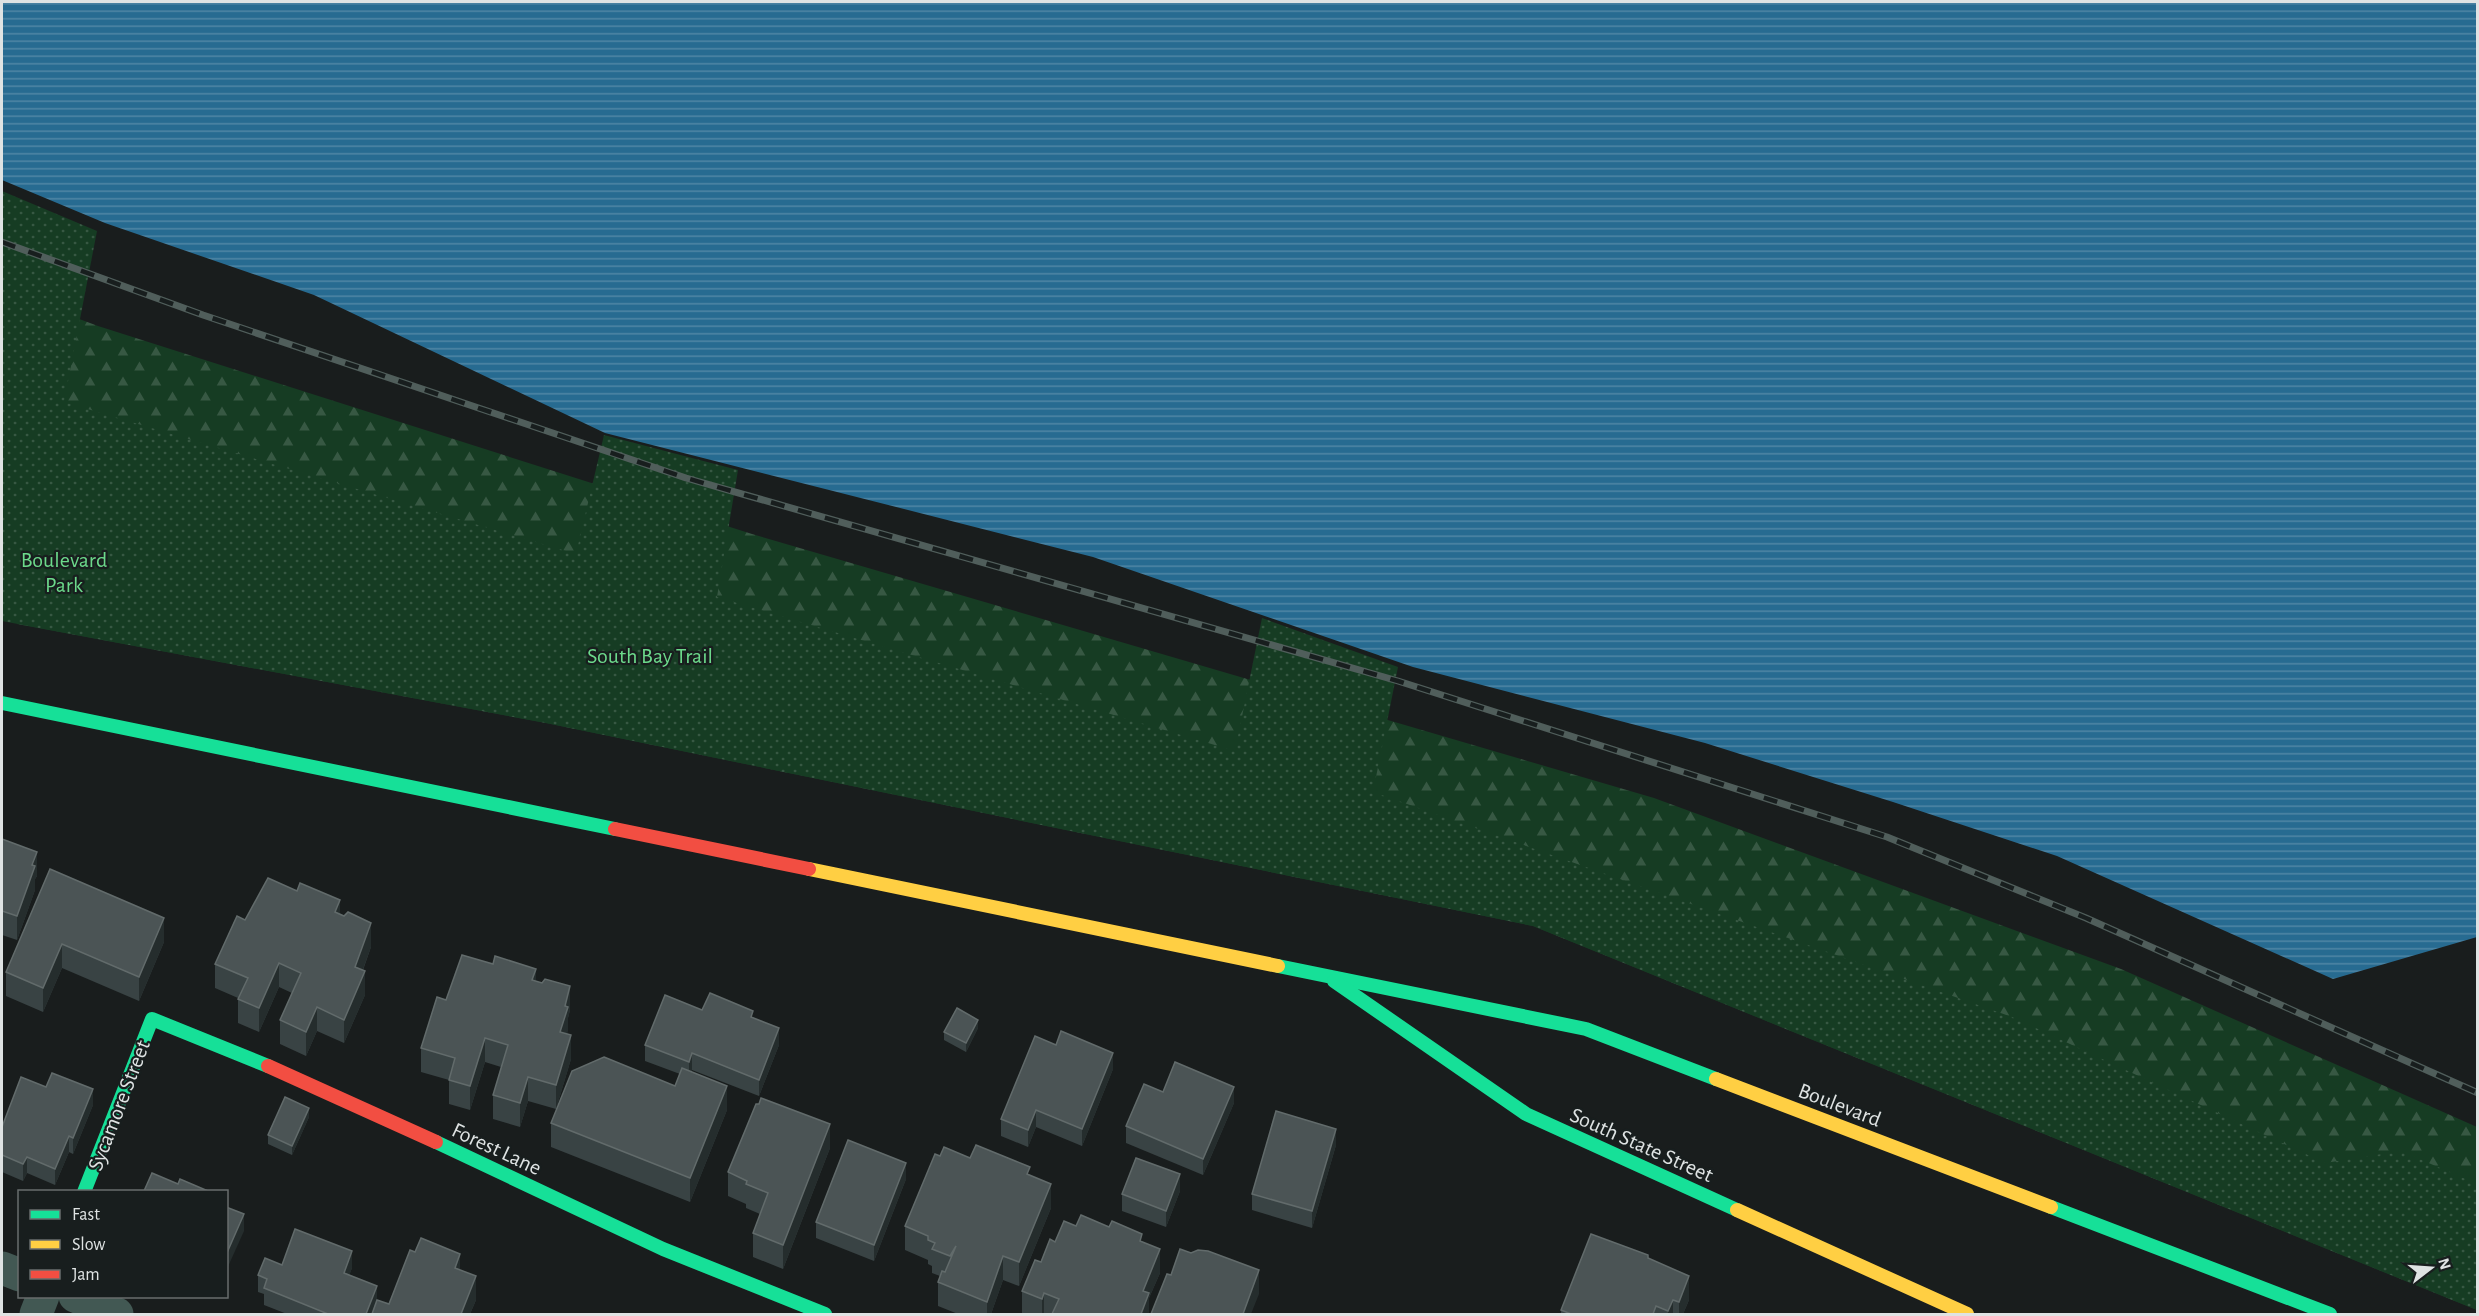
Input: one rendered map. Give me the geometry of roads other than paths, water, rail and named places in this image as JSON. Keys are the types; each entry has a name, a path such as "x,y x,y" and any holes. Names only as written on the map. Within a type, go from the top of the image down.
{"main road":[{"name":"Boulevard","path":"2,703 1586,1029 2330,1314"},
{"name":"South State Street","path":"1322,973 1526,1114 1967,1314"},
{"name":"Sycamore Street","path":"84,1190 152,1019"},
{"name":"Forest Lane","path":"152,1019 251,1059 436,1142 663,1249 825,1314"}],"street":[{"path":"2,1268 18,1274"},
{"path":"36,1314 42,1298"},
{"path":"80,1298 117,1314"}],"water":[{"path":"2,2 2477,2 2477,937 2333,979 2057,856 1893,802 1705,743 1413,667 1093,557 605,433 314,295 105,223 2,180"}],"railway":[{"path":"2,242 203,315 686,478 1398,681 1887,837 2086,918 2478,1093"}],"park label":[{"name":"Boulevard Park","path":"64,572"},
{"name":"South Bay Trail","path":"650,655"}]}
